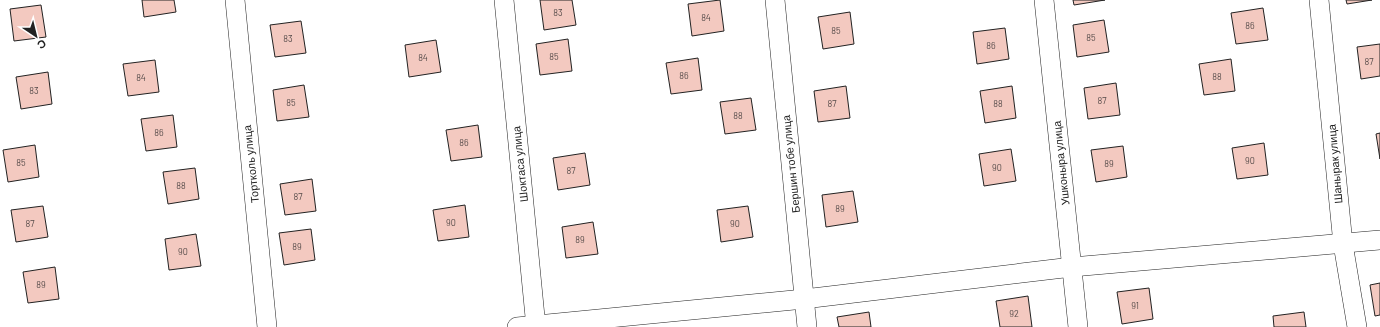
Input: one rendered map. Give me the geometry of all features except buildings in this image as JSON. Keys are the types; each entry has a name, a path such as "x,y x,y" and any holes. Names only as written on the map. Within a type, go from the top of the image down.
{"street":[{"name":"Тортколь улица","path":"235,0 267,327"},
{"name":"Шоктаса улица","path":"504,0 530,326"},
{"name":"Бершин тобе улица","path":"775,0 807,327"},
{"name":"Ушконыра улица","path":"1044,0 1078,327"},
{"name":"Шанырак улица","path":"1319,0 1343,244 1357,327"},
{"path":"530,326 804,299 1072,267 1380,240"}]}
